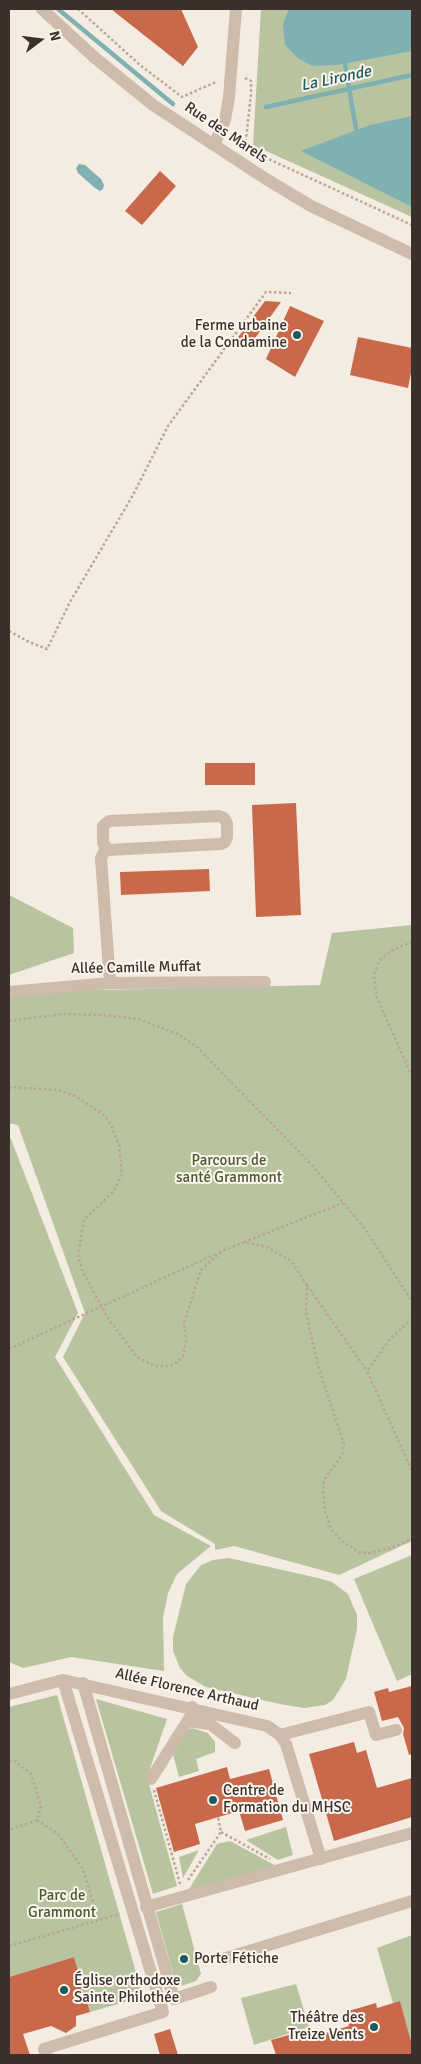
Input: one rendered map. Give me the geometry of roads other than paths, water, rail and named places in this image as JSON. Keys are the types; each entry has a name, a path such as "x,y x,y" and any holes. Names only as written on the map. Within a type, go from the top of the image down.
{"street":[{"name":"Rue des Marels","path":"42,9 94,57 153,105 311,206 412,254"},
{"path":"214,145 225,120 231,75 236,9"},
{"path":"108,850 103,843 103,826 109,821 219,816 224,818 227,824 227,837 225,842 221,844 108,850 101,858 110,983"},
{"name":"Allée Camille Muffat","path":"9,992 110,983 265,982"},
{"path":"63,1680 131,1911 163,2012"},
{"name":"Allée Florence Arthaud","path":"9,1694 63,1680 83,1683 267,1726 280,1735"},
{"path":"83,1683 174,1999"},
{"path":"151,1779 192,1714 192,1707"},
{"path":"321,1859 286,1744 280,1735 369,1712 376,1735 396,1730"},
{"path":"188,1721 210,1724 235,1743"},
{"path":"146,1907 289,1869 412,1832"},
{"path":"223,1959 412,1901"},
{"path":"46,2055 44,2049 163,2012 174,1999 211,1987"}],"water":[{"path":"289,9 412,9 412,51 337,65 313,66 299,59 285,45 283,24"},
{"path":"412,116 412,207 301,151 370,125"},
{"path":"79,164 85,165 101,179 104,185 103,189 100,191 95,188 78,173 76,168"}],"waterway":[{"name":"La Lironde","path":"58,9 173,104"},
{"path":"345,64 356,129"},
{"name":"La Lironde","path":"266,107 412,75"}],"place":[{"name":"Ferme urbaine de la Condamine","path":"297,335"},
{"name":"Centre de Formation du MHSC","path":"213,1800"},
{"name":"Porte Fétiche","path":"184,1959"},
{"name":"Église orthodoxe Sainte Philothée","path":"64,1990"},
{"name":"Théâtre des Treize Vents","path":"374,2027"}],"park label":[{"name":"Parcours de santé Grammont","path":"229,1170"},
{"name":"Parc de Grammont","path":"62,1904"}]}
